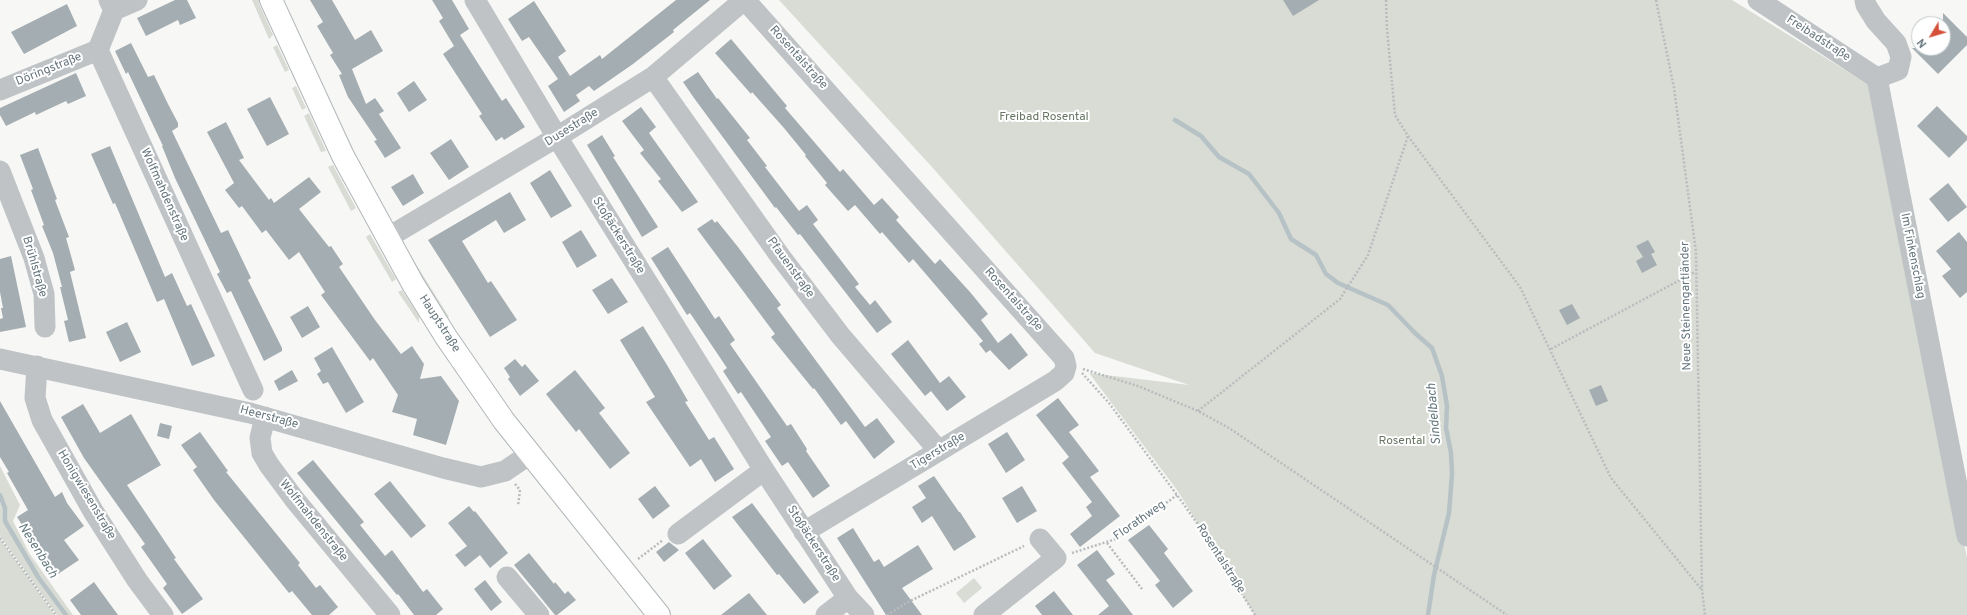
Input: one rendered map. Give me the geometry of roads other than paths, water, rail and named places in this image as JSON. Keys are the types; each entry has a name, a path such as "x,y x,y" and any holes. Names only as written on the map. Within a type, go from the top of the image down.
{"main road":[{"name":"Hauptstraße","path":"271,0 343,156 413,284 491,403 658,615"}],"street":[{"path":"98,50 111,5 137,0"},
{"name":"Stoßäckerstraße","path":"475,0 557,137 764,470 848,598 864,615"},
{"name":"Dusestraße","path":"387,238 557,137 652,77 745,0"},
{"name":"Rosentalstraße","path":"745,0 1072,368"},
{"name":"Freibadstraße","path":"1758,0 1877,78"},
{"path":"1865,0 1876,21 1896,43 1901,57 1898,70 1877,78"},
{"name":"Döringstraße","path":"0,90 98,50"},
{"name":"Wolfmahdenstraße","path":"98,50 253,390"},
{"name":"Pfauenstraße","path":"652,77 840,335 939,451"},
{"name":"Im Finkenschlag","path":"1877,78 1967,536"},
{"name":"Brühlstraße","path":"0,171 34,258 44,294 45,327"},
{"name":"Heerstraße","path":"0,359 264,417 443,468 481,477 505,471 530,454"},
{"name":"Honigwiesenstraße","path":"36,366 35,398 42,420 94,511 138,580 163,615"},
{"name":"Tigerstraße","path":"804,532 1055,381 1072,368"},
{"name":"Wolfmahdenstraße","path":"264,417 260,438 262,453 269,465 390,615"},
{"path":"678,534 764,470"},
{"path":"984,615 1056,558 1040,539"},
{"path":"507,577 539,615"},
{"path":"826,615 848,598"}],"waterway":[{"name":"Sindelbach","path":"1175,120 1201,136 1219,157 1249,174 1279,213 1291,239 1316,255 1326,274 1338,283 1388,305 1432,348 1442,376 1447,406 1446,428 1451,453 1452,474 1449,513 1434,575 1428,615"},
{"name":"Nesenbach","path":"0,495 5,508 5,521 38,577 66,615"}],"park label":[{"name":"Freibad Rosental","path":"1044,118"},
{"name":"Rosental","path":"1402,442"}]}
